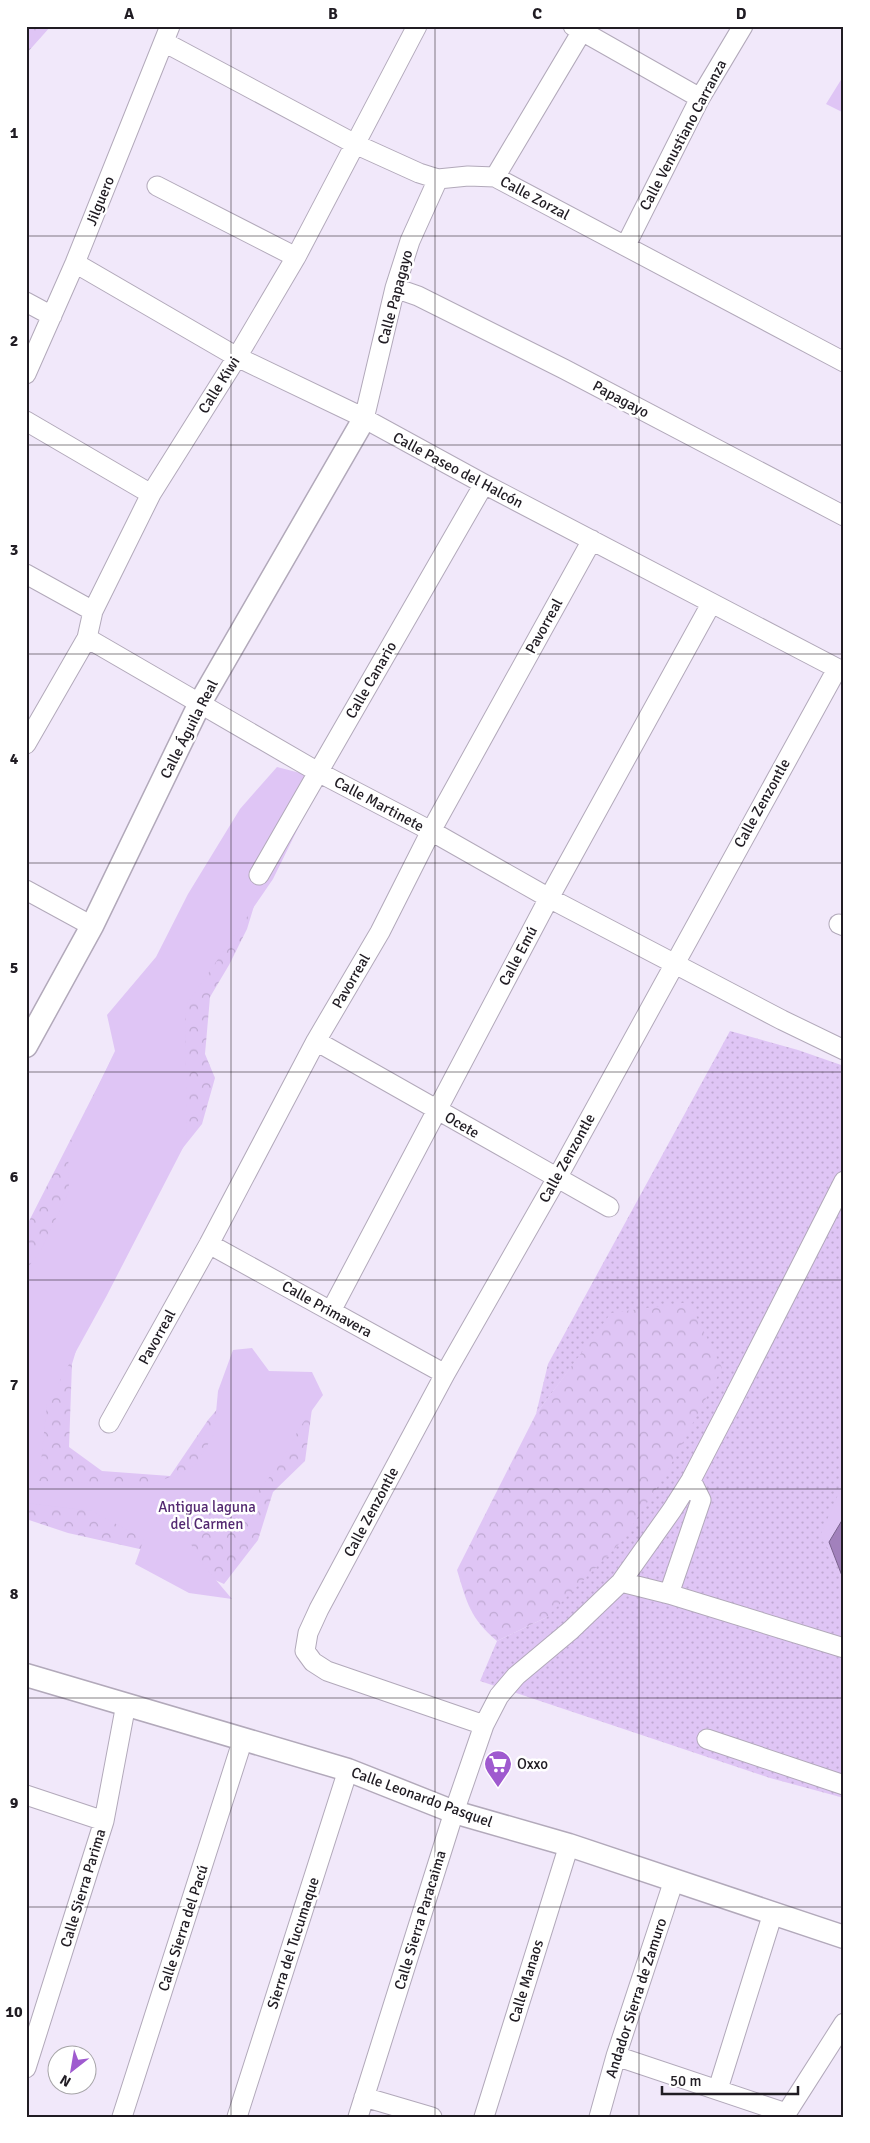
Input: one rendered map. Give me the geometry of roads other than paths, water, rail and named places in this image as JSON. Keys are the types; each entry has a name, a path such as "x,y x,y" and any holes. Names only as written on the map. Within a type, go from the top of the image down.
{"street":[{"name":"Calle Venustiano Carranza","path":"626,245 700,98 743,26"},
{"name":"Calle Kiwi","path":"28,736 87,638 93,612 150,494 237,357 296,257 355,144 412,28"},
{"path":"495,177 580,28 700,98"},
{"name":"Calle Zorzal","path":"167,34 355,144 438,180 468,176 495,177 844,362"},
{"name":"Jilguero","path":"26,374 75,263 167,34"},
{"name":"Calle Papagayo","path":"364,419 395,288 410,241 438,180"},
{"path":"157,186 296,257"},
{"name":"Calle Paseo del Halcón","path":"75,263 237,357 364,419 711,604 840,670"},
{"name":"Papagayo","path":"395,288 418,296 564,369 844,516"},
{"path":"26,302 52,316"},
{"name":"Calle Águila Real","path":"26,1046 92,926 200,703 364,419"},
{"path":"26,421 150,494"},
{"name":"Calle Canario","path":"259,875 484,484"},
{"name":"Pavorreal","path":"110,1422 209,1244 316,1042 380,932 431,831 592,540"},
{"path":"26,574 93,612"},
{"name":"Calle Emú","path":"330,1311 549,898 711,604"},
{"name":"Calle Martinete","path":"87,638 318,772 431,831 549,898 782,1020 844,1050"},
{"name":"Calle Zenzontle","path":"484,1725 327,1671 313,1662 305,1651 308,1633 445,1374 557,1178 674,963 840,670"},
{"path":"26,890 92,926"},
{"name":"Ocete","path":"316,1042 609,1207"},
{"name":"Calle Sierra Paracaima","path":"358,2117 454,1812 484,1725 498,1696 516,1676 571,1630 621,1582 672,1510 691,1480 844,1181"},
{"name":"Calle Primavera","path":"209,1244 445,1374"},
{"path":"669,1594 701,1500 691,1480"},
{"path":"621,1582 669,1594 844,1648"},
{"name":"Calle Leonardo Pasquel","path":"26,1675 348,1770 454,1812 568,1845 844,1937"},
{"name":"Calle Sierra Parima","path":"26,2068 104,1820 126,1704"},
{"name":"Calle Sierra del Pacú","path":"122,2117 243,1739"},
{"path":"708,1740 844,1785"},
{"name":"Sierra del Tucumaque","path":"237,2117 348,1770"},
{"path":"26,1795 104,1820"},
{"name":"Calle Manaos","path":"484,2117 568,1845"},
{"name":"Andador Sierra de Zamuro","path":"599,2117 616,2056 674,1880"},
{"path":"718,2089 773,1913"},
{"path":"616,2056 718,2089 785,2115 844,2023"},
{"path":"364,2097 432,2117"}],"place":[{"name":"Oxxo","path":"498,1788"}],"park label":[{"name":"Antigua laguna del Carmen","path":"207,1516"}]}
